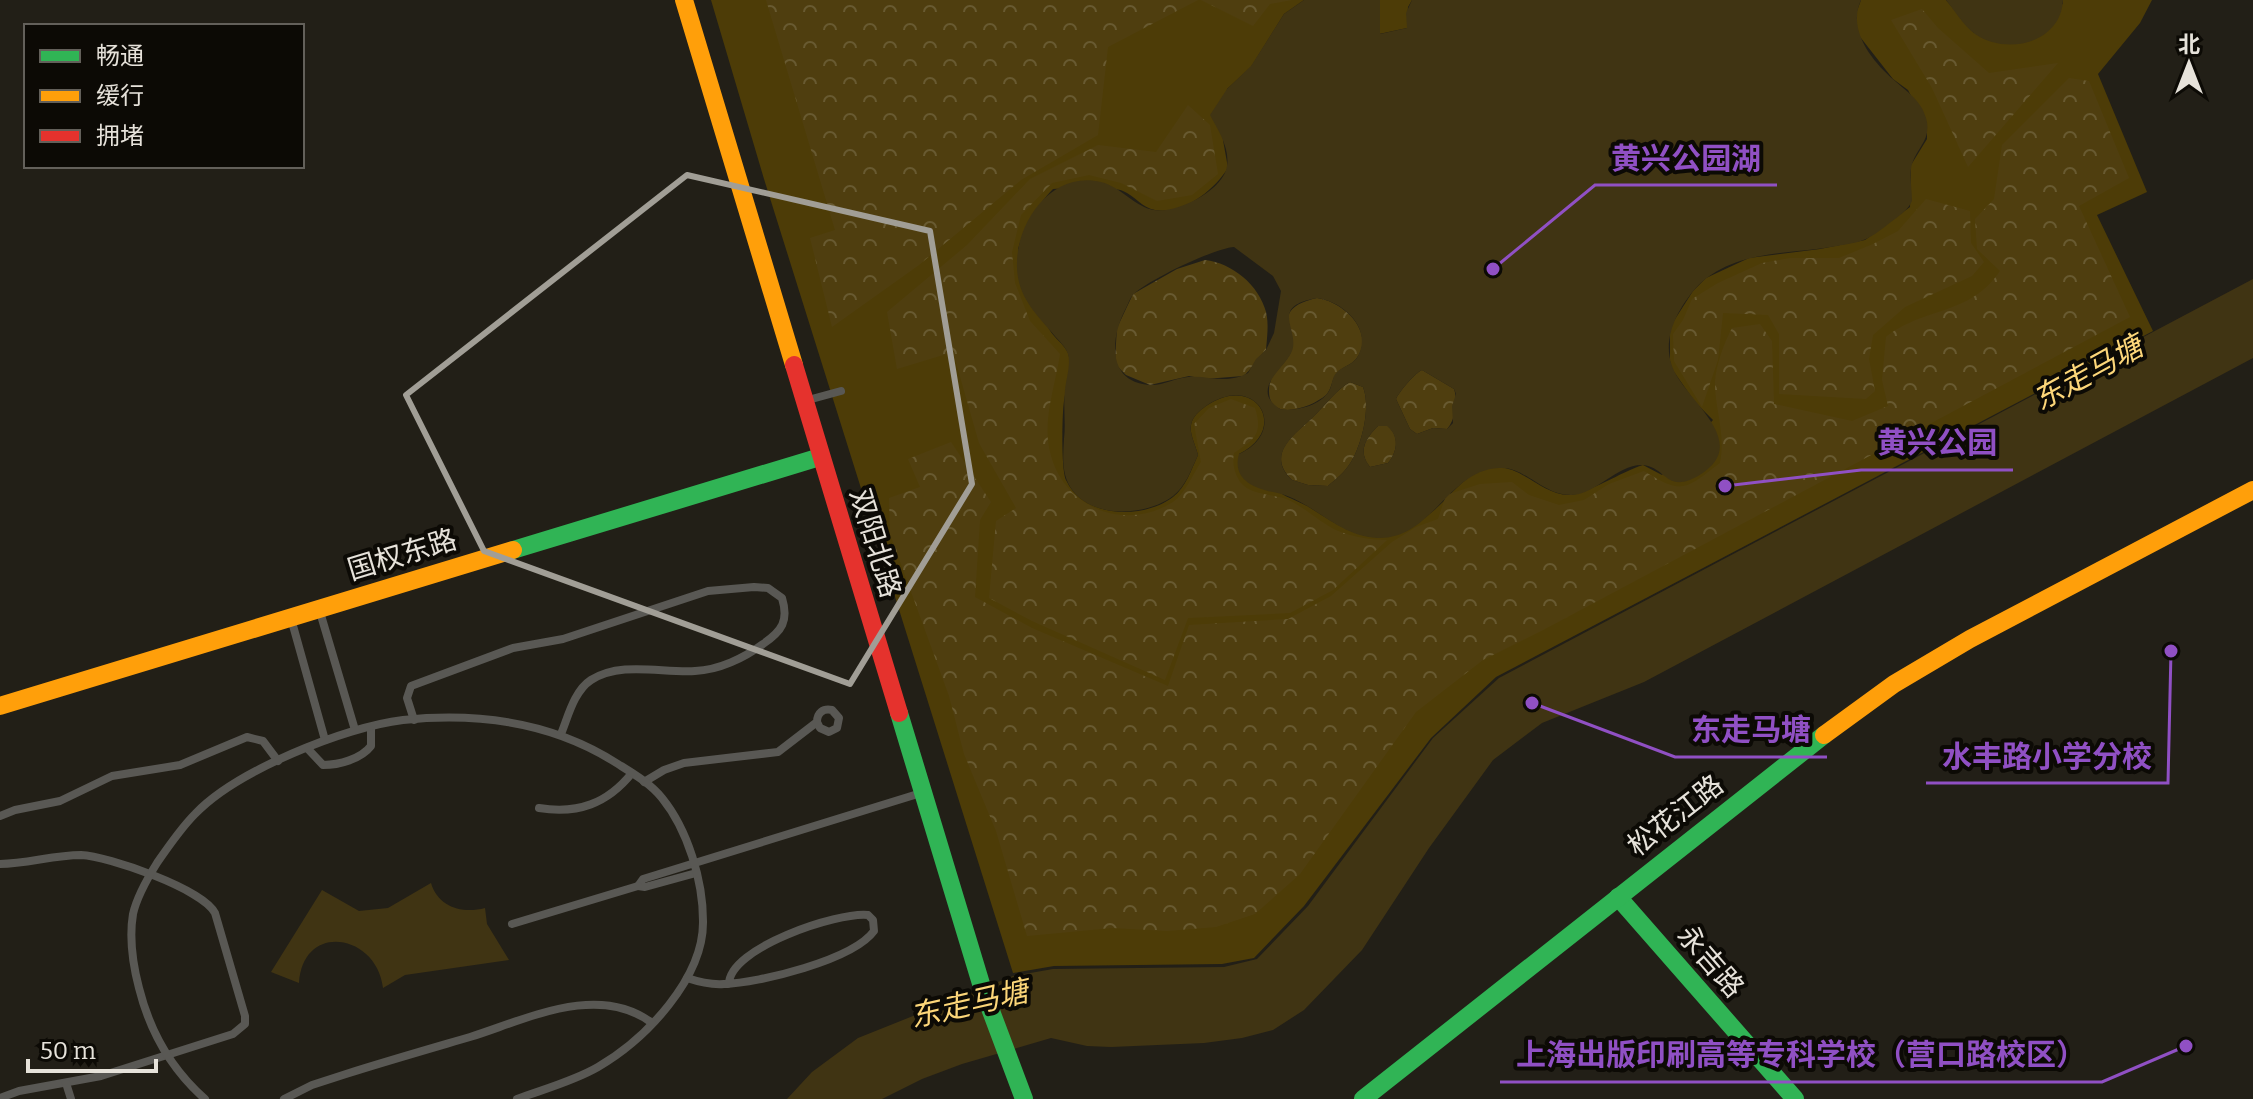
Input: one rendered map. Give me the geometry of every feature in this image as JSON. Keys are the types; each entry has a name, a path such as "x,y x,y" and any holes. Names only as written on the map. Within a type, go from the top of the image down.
{"street":[{"name":"双阳北路","path":"684,0 982,987 1024,1099"},
{"name":"国权东路","path":"0,706 820,457"},
{"name":"松花江路","path":"1363,1099 1797,754 1894,684 1983,632 2253,490"},
{"name":"永吉路","path":"1618,897 1795,1099"}],"lane":[{"path":"803,401 841,391"},
{"path":"414,720 407,698 411,686 513,648 563,639 724,588 768,588 782,598 786,618 783,627 750,654 696,671 633,669 604,674 584,685 561,734"},
{"path":"319,609 355,730"},
{"path":"291,617 325,740"},
{"path":"205,1099 166,1055 150,1020 135,973 134,913 150,874 196,813 224,792 278,761 325,740 355,730 414,720 514,722 561,734 601,753 662,798 672,813 694,868 703,902 703,941 700,954 687,978 652,1023 597,1068 517,1099"},
{"path":"644,782 684,763 778,752 817,722"},
{"path":"307,748 323,765 360,756 371,746 371,727"},
{"path":"0,816 60,801 112,776 180,765 247,737 263,741 278,761"},
{"path":"539,808 560,811 591,806 621,788 632,773"},
{"path":"512,924 638,886 643,879 694,868 923,792"},
{"path":"0,864 55,856 91,856 150,874 205,900 211,905 245,1016 245,1024 233,1034 113,1072 19,1091 0,1098"},
{"path":"687,978 706,984 729,984 778,976 834,956 869,938 874,931 873,920 868,915 848,916 777,940 750,955 731,974 729,984"},
{"path":"284,1099 335,1077 563,1008 601,1006 624,1009 652,1023"},
{"path":"66,1083 71,1099"}],"highlighted area":[{"path":"687,175 930,231 972,484 850,684 484,551 406,395"}],"shaded area":[{"path":"711,0 1304,0 1284,14 1251,67 1227,89 1223,140 1228,168 1215,185 1187,205 1166,211 1150,209 1117,189 1053,189 1024,232 1018,249 1044,319 1069,359 1062,429 1066,480 1074,493 1099,508 1130,512 1146,509 1178,493 1198,455 1191,428 1195,417 1206,406 1224,397 1239,396 1252,400 1260,408 1264,419 1262,431 1254,443 1239,454 1283,494 1344,528 1372,537 1400,533 1415,525 1465,480 1490,468 1511,470 1548,490 1569,495 1643,465 1662,475 1713,420 1695,402 1672,369 1670,361 1670,327 1693,291 1706,278 1749,258 1865,240 1910,207 1911,165 1927,139 1927,127 1908,90 1893,79 1857,33 1857,11 1861,0 1946,0 1974,33 2063,4 2063,0 2152,0 2140,23 2098,74 2147,192 2097,215 2153,331 1496,677 1431,738 1304,906 1254,958 1222,964 1054,966 1013,973 764,179"},
{"path":"1380,0 1412,0 1408,7 1407,28 1379,34"}],"green space":[{"path":"766,0 1198,0 1108,47 1098,135 1021,180 919,265 832,327 810,238 835,230"},
{"path":"1201,0 1292,0 1270,4 1253,26"},
{"path":"1922,9 1938,28 1989,73 2058,63 1968,167 1932,88 1891,20"},
{"path":"2069,78 2089,81 2129,178 2079,206 2130,317 1483,660 1416,712 1300,874 1255,914 1216,927 1167,931 1112,928 1027,936 996,831 964,754 949,696 890,534 889,498 920,487 908,459 951,442 991,502 980,520 975,597 1032,628 1168,686 1189,625 1288,619 1331,596 1392,542 1416,527 1438,519 1446,495 1480,484 1512,482 1529,495 1559,505 1584,500 1609,484 1644,471 1676,486 1691,484 1699,479 1720,463 1722,442 1715,382 1721,354 1732,328 1760,324 1772,341 1774,404 1852,421 1888,406 1882,380 1886,337 1915,320 1975,296 2000,271 1977,249 1975,219 1994,199 2002,145"},
{"path":"1188,105 1210,125 1218,174 1192,195 1157,201 1121,183 1089,175 1052,183 1021,215 1012,252 1015,283 1030,321 1060,354 1047,430 1051,456 1059,474 1070,490 1100,510 1118,515 1155,511 1177,498 1201,462 1194,424 1209,408 1231,399 1255,408 1257,417 1255,435 1234,453 1235,472 1244,486 1255,492 1286,499 1338,531 1362,538 1387,540 1333,590 1290,613 1188,618 1165,680 1032,621 989,598 996,521 1016,508 979,443 953,352 897,369 887,312 967,245 1030,179 1098,145 1156,152"},
{"path":"1926,199 1970,211 1971,243 1984,262 1972,276 1905,307 1873,335 1869,359 1875,391 1866,399 1779,394 1779,334 1768,315 1723,313 1718,360 1702,407 1674,361 1673,334 1692,299 1762,263 1790,258 1839,258 1873,244 1898,231"},
{"path":"1205,260 1225,266 1251,284 1267,317 1266,350 1243,376 1205,379 1189,376 1150,385 1126,375 1115,359 1117,328 1133,294 1177,269"},
{"path":"1317,298 1337,305 1354,320 1362,338 1361,349 1354,361 1337,373 1326,395 1301,408 1283,410 1275,407 1269,390 1272,378 1292,348 1288,316 1298,305"},
{"path":"1422,370 1454,389 1456,404 1447,429 1433,428 1417,434 1410,429 1396,399"},
{"path":"1350,382 1363,387 1366,405 1362,436 1351,462 1328,486 1292,480 1281,460 1287,443 1336,392"},
{"path":"1378,426 1388,426 1392,430 1395,449 1388,463 1370,467 1364,450"}],"water":[{"path":"1304,0 1380,0 1380,34 1407,28 1406,13 1412,0 1861,0 1857,22 1864,44 1878,64 1917,101 1926,118 1926,137 1911,168 1912,201 1900,215 1863,240 1743,260 1709,276 1695,289 1673,325 1669,356 1679,379 1711,421 1720,450 1714,463 1687,481 1673,481 1651,467 1633,466 1589,490 1571,495 1551,490 1517,471 1499,468 1466,480 1426,517 1396,536 1362,536 1287,496 1251,485 1241,476 1238,470 1239,454 1254,444 1263,432 1264,419 1261,408 1252,400 1240,396 1224,397 1206,406 1195,417 1191,428 1198,455 1185,483 1173,496 1162,503 1135,511 1121,512 1094,506 1073,491 1065,472 1064,396 1069,358 1066,349 1024,296 1017,268 1022,233 1040,203 1052,192 1083,180 1101,182 1154,210 1175,208 1209,192 1218,184 1227,166 1223,139 1210,115 1227,89 1251,66 1284,14","holes":["1234,247 1273,276 1281,291 1274,333 1266,350 1248,373 1240,377 1188,377 1152,385 1137,383 1127,377 1116,358 1115,346 1120,322 1133,295 1167,273","1317,298 1345,310 1358,326 1362,346 1356,359 1336,373 1330,389 1321,399 1301,408 1280,409 1271,402 1268,387 1292,351 1290,313 1302,302","1422,370 1454,389 1453,423 1447,429 1433,428 1417,434 1410,429 1396,399","1350,382 1363,387 1365,395 1364,425 1351,462 1328,486 1292,480 1284,470 1282,452 1294,435","1378,426 1387,426 1394,434 1394,454 1388,463 1370,467 1366,461 1364,450"]},
{"path":"1946,0 2063,0 2060,15 2053,27 2043,35 2030,41 2002,44 1975,34"},
{"name":"东走马塘","path":"2253,279 2253,358 1644,682 1542,723 1493,760 1429,848 1362,950 1304,1010 1273,1030 1204,1043 1111,1047 1087,1046 1051,1038 962,1064 882,1099 787,1099 812,1072 858,1038 1013,976 1053,969 1224,967 1257,959 1308,906 1433,738 1499,678"},
{"path":"431,883 439,898 452,907 468,910 485,908 487,924 509,960 405,975 383,988 378,970 368,956 355,946 340,942 326,943 313,950 304,963 299,983 271,972 322,890 359,911 388,908"}],"traffic: fast":[{"path":"513,550 820,457"},
{"path":"899,713 982,987 1024,1099"},
{"path":"1363,1099 1824,735"},
{"path":"1618,897 1795,1099"}],"traffic: slow":[{"path":"684,0 794,365"},
{"path":"1824,735 1894,684 1970,639 2253,490"},
{"path":"0,706 513,550"}],"traffic: jam":[{"path":"794,365 899,713"}],"place":[{"name":"黄兴公园湖","path":"1493,269"},
{"name":"黄兴公园","path":"1725,486"},
{"name":"水丰路小学分校","path":"2171,651"},
{"name":"东走马塘","path":"1532,703"},
{"name":"上海出版印刷高等专科学校（营口路校区）","path":"2186,1046"}]}
